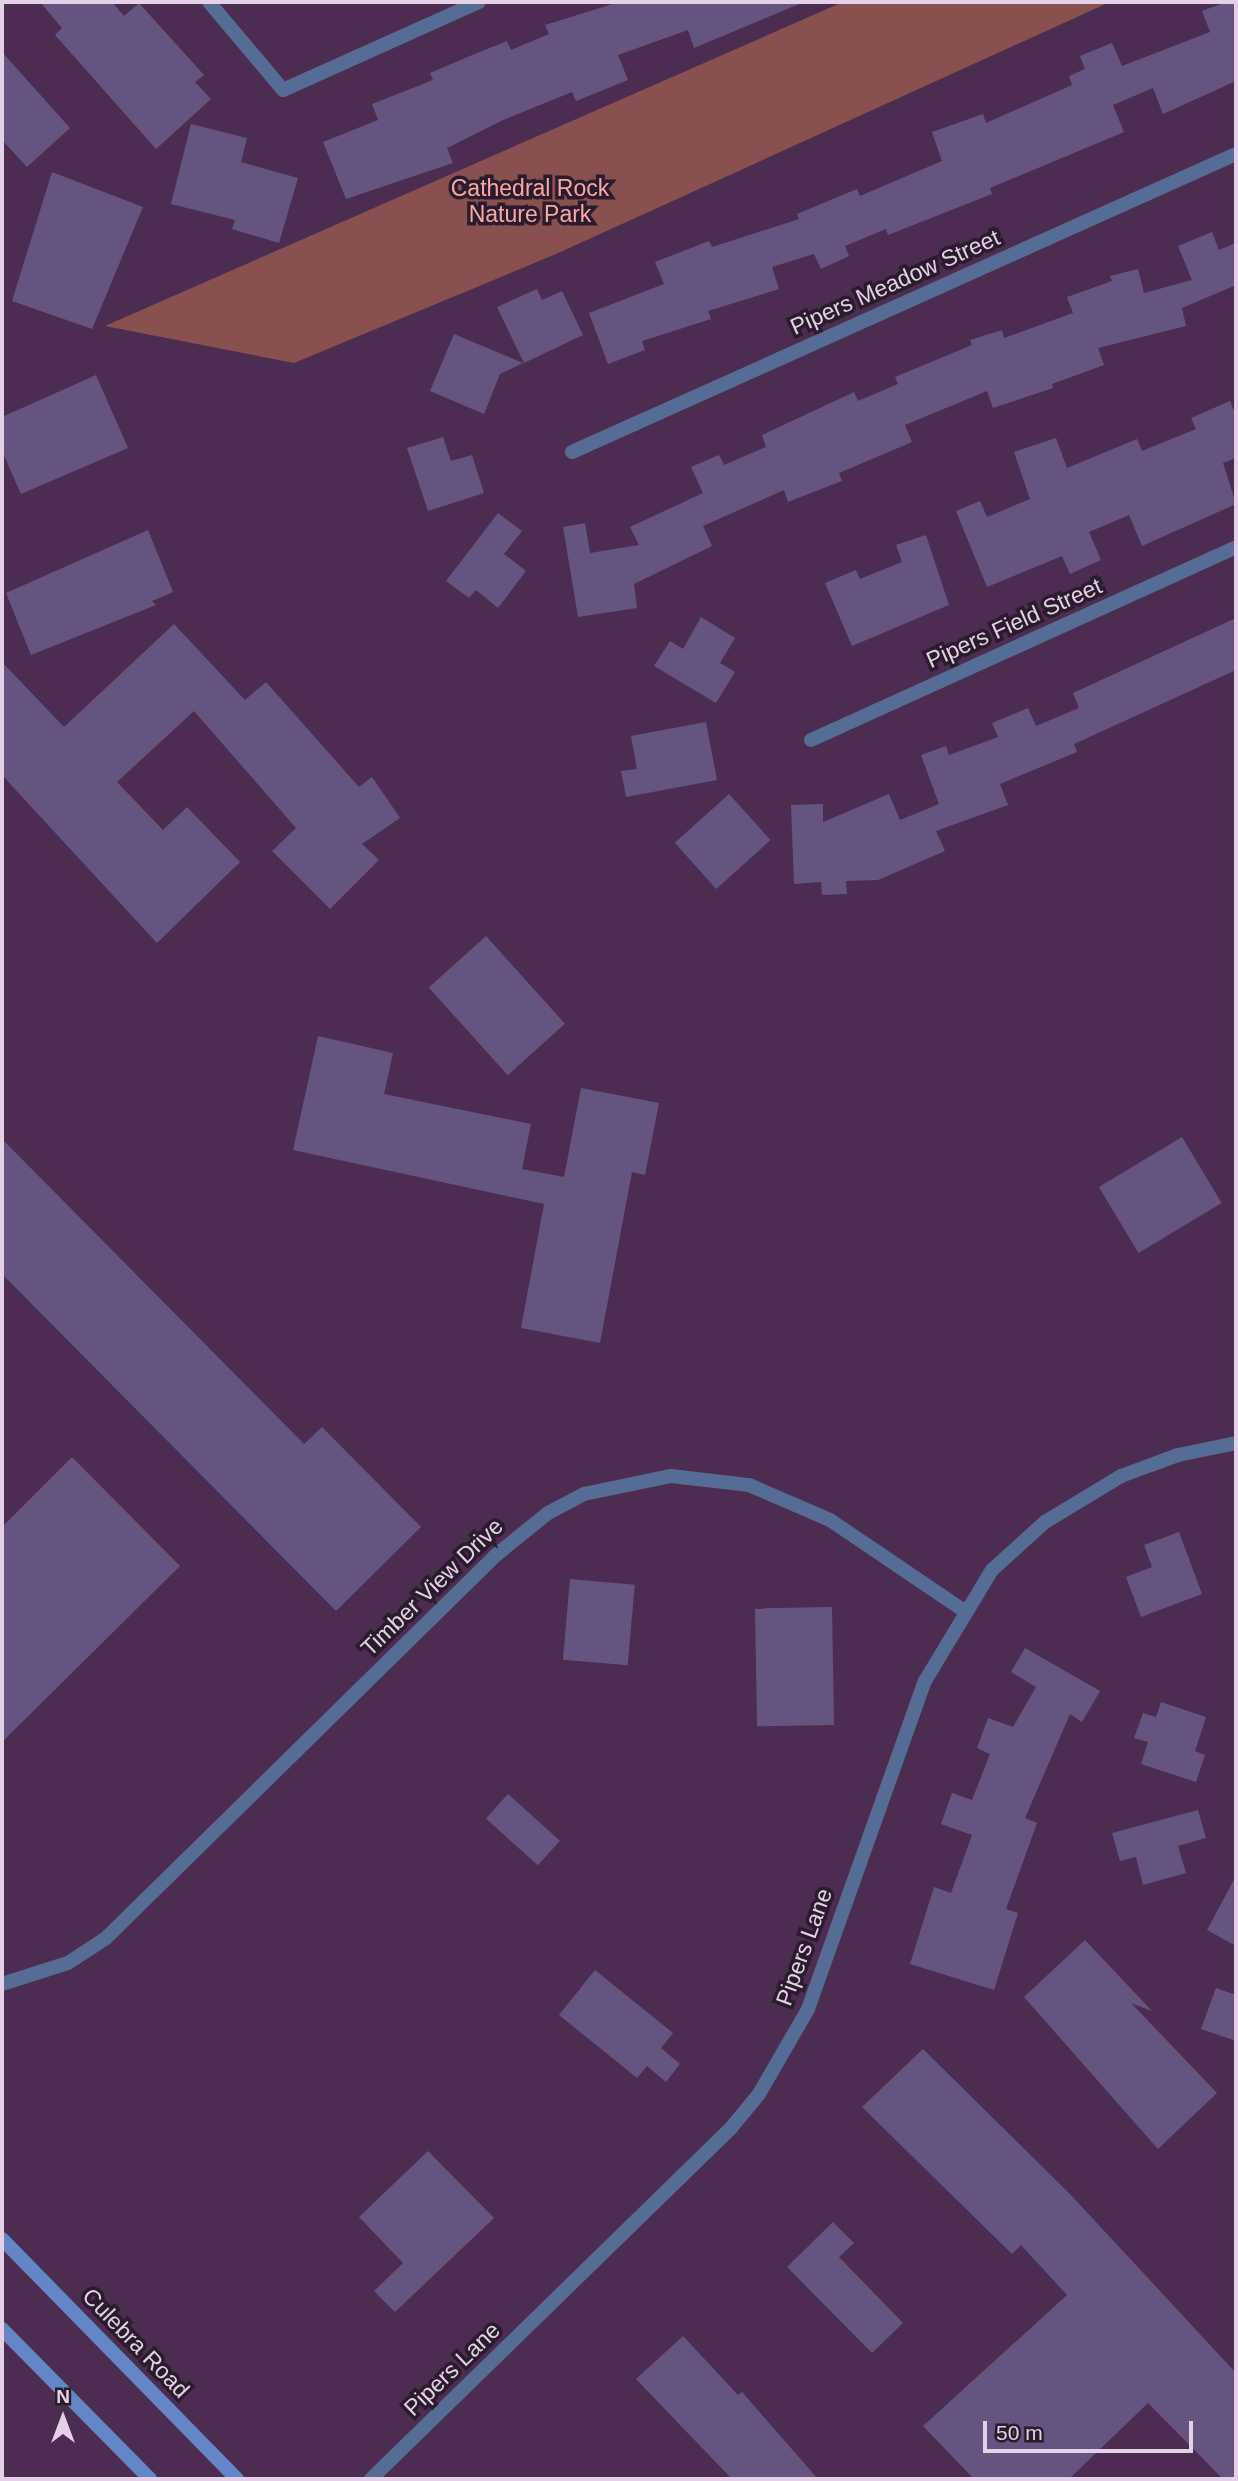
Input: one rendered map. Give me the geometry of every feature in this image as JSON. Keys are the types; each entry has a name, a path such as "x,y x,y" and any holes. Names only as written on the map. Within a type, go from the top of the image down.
{"main road":[{"name":"Culebra Road","path":"2,2239 237,2479"},
{"path":"2,2329 150,2479"}],"street":[{"path":"209,2 283,90 480,2"},
{"name":"Pipers Meadow Street","path":"572,452 1236,154"},
{"name":"Pipers Field Street","path":"811,740 1236,547"},
{"name":"Pipers Lane","path":"371,2479 731,2128 758,2094 808,2009 898,1751 930,1670 963,1611 1007,1554 1094,1491 1149,1464 1236,1443"},
{"name":"Timber View Drive","path":"2,1984 59,1967 106,1938 496,1555 548,1513 584,1494 671,1476 749,1485 830,1520 963,1611"}],"green space":[{"name":"Cathedral Rock Nature Park","path":"843,2 1110,2 556,254 294,363 105,326"}],"building":[{"path":"40,2 112,2 124,16 139,3 204,75 195,82 211,99 156,149 55,35 62,28"},
{"path":"619,2 804,2 694,48 688,30 618,55 628,80 576,101 572,92 503,120 447,148 453,163 346,199 323,142 378,120 372,104 433,80 430,73 477,53 507,41 511,50 549,34 545,25"},
{"path":"1226,2 1236,2 1236,81 1163,114 1153,88 1113,105 1124,132 990,188 992,194 888,235 886,229 845,246 849,256 821,269 814,254 772,267 779,289 708,311 711,319 642,341 645,350 608,364 589,313 664,284 655,262 709,241 712,247 799,219 797,214 857,189 860,196 942,161 932,132 983,114 986,123 1072,85 1069,76 1085,69 1080,56 1112,43 1122,66 1210,32 1202,11"},
{"path":"2,52 70,128 27,167 2,140"},
{"path":"191,124 247,138 241,162 298,178 279,243 232,229 235,220 171,204"},
{"path":"52,172 143,207 92,329 12,301"},
{"path":"1212,232 1219,250 1236,243 1236,285 1182,308 1186,326 1098,348 1104,365 1052,384 1053,388 993,408 987,391 905,425 912,442 839,473 842,481 788,502 784,490 703,526 712,546 634,584 637,608 578,617 563,527 585,523 590,553 639,545 630,527 703,493 691,467 719,455 724,465 766,447 762,435 854,392 858,401 898,384 895,377 972,345 970,340 1002,330 1004,338 1073,313 1067,297 1112,281 1110,276 1138,269 1144,293 1192,280 1178,246"},
{"path":"537,289 542,300 562,291 583,335 524,363 497,307"},
{"path":"454,334 523,363 500,374 484,414 430,391"},
{"path":"96,375 128,448 21,494 2,451 2,417"},
{"path":"1230,401 1236,416 1236,458 1223,463 1236,504 1142,546 1129,515 1089,532 1101,560 1070,574 1062,556 987,587 956,511 980,501 987,517 1030,499 1014,452 1056,438 1067,468 1137,439 1142,451 1196,429 1191,418"},
{"path":"443,437 451,461 472,455 484,493 428,511 407,448"},
{"path":"498,513 522,531 504,554 526,571 498,608 476,590 469,598 446,581"},
{"path":"148,530 173,592 152,601 156,605 31,655 6,593"},
{"path":"926,535 949,605 852,646 825,583 856,570 860,579 902,562 896,545"},
{"path":"701,617 735,638 720,663 735,672 716,703 654,666 670,641 683,649"},
{"path":"1236,618 1236,670 1074,744 1077,752 1000,784 1008,805 936,831 945,851 878,880 846,881 847,894 822,895 821,882 794,884 791,805 823,804 823,822 889,794 900,820 939,804 921,755 946,746 949,755 998,737 992,723 1028,708 1036,726 1079,708 1073,693"},
{"path":"174,624 245,700 266,682 359,787 372,777 400,818 362,844 379,860 330,909 272,851 296,828 194,711 117,782 163,830 187,807 240,862 157,943 2,775 2,662 64,727"},
{"path":"706,722 717,780 626,797 621,771 637,769 631,736"},
{"path":"729,794 770,840 716,889 675,843"},
{"path":"486,936 565,1024 508,1075 429,988"},
{"path":"318,1036 393,1053 384,1094 531,1124 522,1169 564,1177 581,1088 659,1103 645,1175 632,1172 600,1343 521,1328 544,1204 293,1150"},
{"path":"1182,1137 1222,1203 1139,1253 1099,1187"},
{"path":"2,1139 304,1444 322,1427 421,1527 336,1611 2,1274"},
{"path":"72,1457 180,1566 2,1742 2,1527"},
{"path":"1179,1532 1202,1594 1141,1617 1126,1577 1152,1567 1144,1545"},
{"path":"570,1579 635,1585 628,1665 563,1660"},
{"path":"832,1607 834,1725 757,1726 755,1608"},
{"path":"1025,1648 1100,1691 1082,1722 1070,1714 1025,1818 1037,1823 1006,1909 1018,1913 994,1990 910,1964 934,1887 951,1893 972,1835 941,1824 952,1793 972,1800 990,1754 977,1748 988,1718 1013,1727 1036,1687 1011,1672"},
{"path":"1161,1702 1206,1717 1195,1751 1205,1755 1196,1782 1141,1764 1148,1742 1134,1738 1143,1713 1156,1717"},
{"path":"508,1794 560,1841 538,1865 486,1819"},
{"path":"1198,1810 1206,1838 1178,1846 1186,1873 1143,1885 1136,1857 1120,1861 1112,1833"},
{"path":"1236,1876 1236,1946 1207,1930"},
{"path":"1085,1940 1152,2011 1131,2003 1217,2093 1158,2149 1024,1997"},
{"path":"595,1970 673,2033 661,2048 680,2064 666,2082 647,2066 637,2078 559,2015"},
{"path":"1216,1988 1236,1995 1236,2041 1201,2029"},
{"path":"923,2049 1070,2194 1236,2373 1236,2479 1223,2479 1148,2403 1069,2479 974,2479 923,2426 1067,2295 1021,2245 1012,2254 862,2107"},
{"path":"428,2151 494,2218 395,2312 374,2291 403,2263 359,2217"},
{"path":"833,2222 854,2243 839,2257 903,2323 872,2353 787,2267"},
{"path":"683,2336 738,2395 742,2392 818,2479 732,2479 636,2379"}]}
